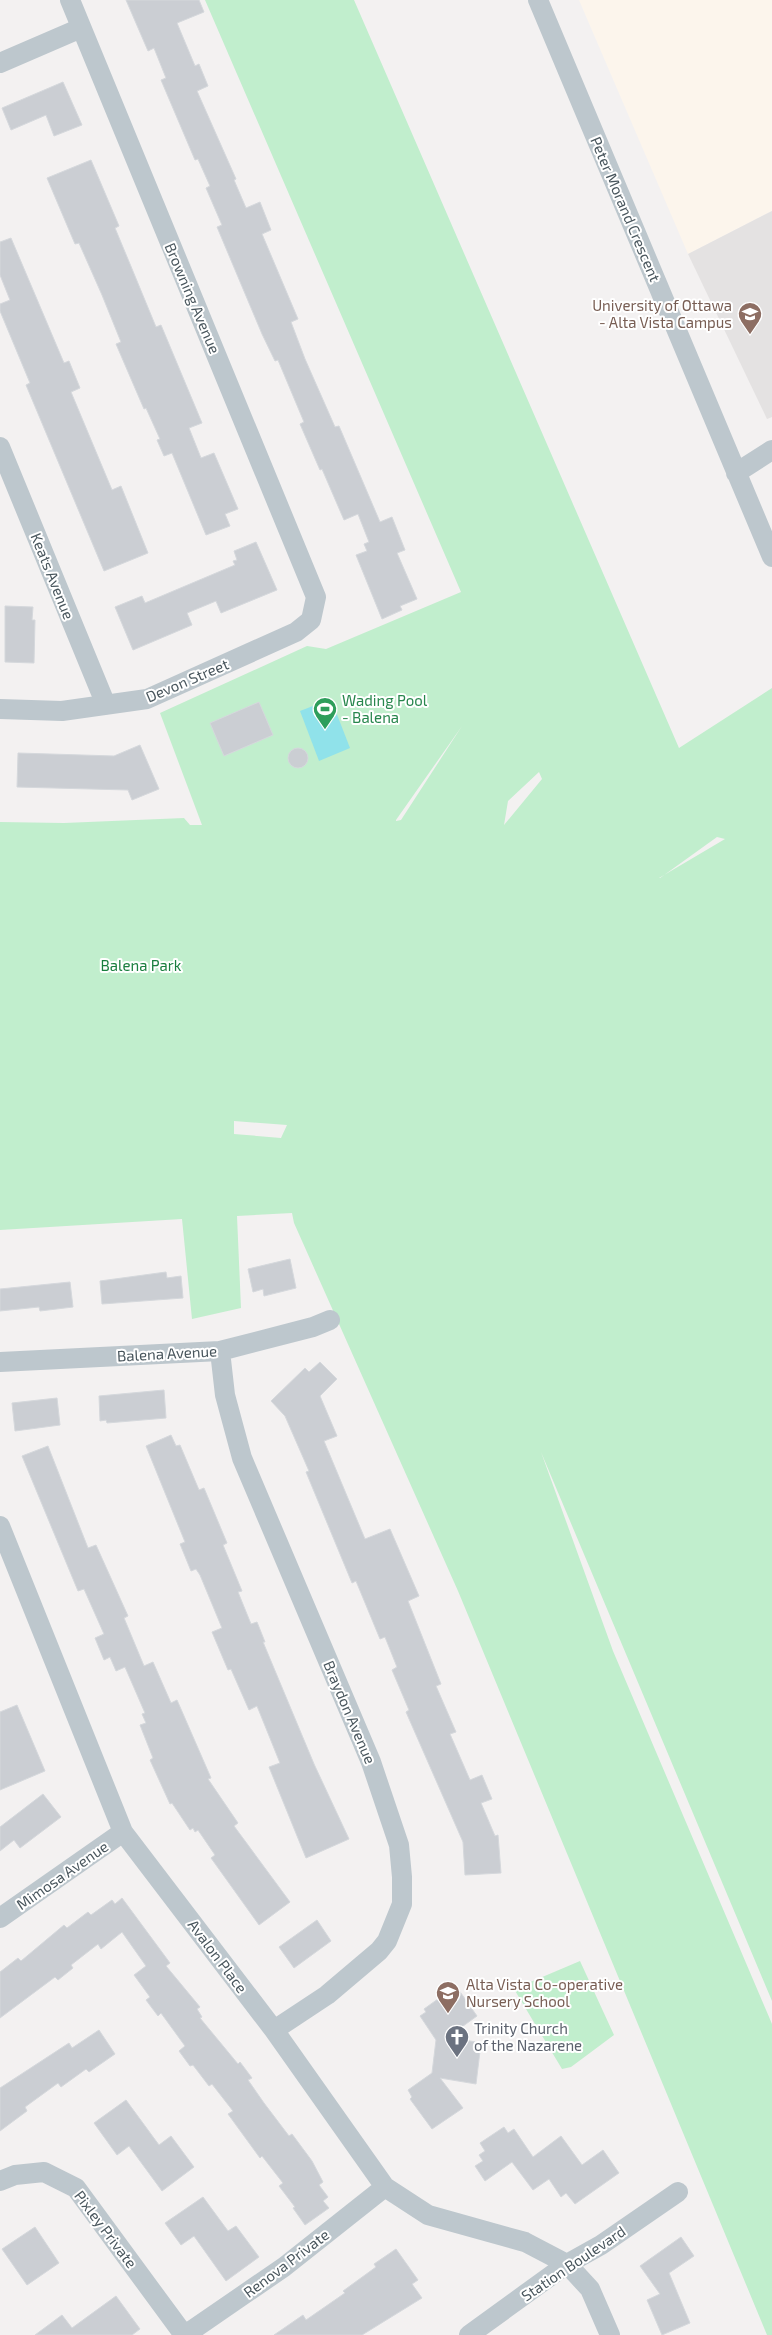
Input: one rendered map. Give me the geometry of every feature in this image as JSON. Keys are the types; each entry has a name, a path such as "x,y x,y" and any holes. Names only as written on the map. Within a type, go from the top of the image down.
{"street":[{"name":"Browning Avenue","path":"70,0 316,597"},
{"name":"Peter Morand Crescent","path":"538,0 772,557"},
{"path":"0,63 81,28"},
{"name":"Keats Avenue","path":"0,447 4,468 106,705"},
{"path":"736,473 772,450"},
{"name":"Devon Street","path":"0,709 62,711 147,699 296,632 311,620 316,597"},
{"name":"Balena Avenue","path":"0,1362 220,1351 314,1327 330,1320"},
{"name":"Braydon Avenue","path":"220,1351 225,1395 242,1458 371,1762 399,1845 402,1877 402,1904 387,1941 379,1951 327,1995 274,2030"},
{"name":"Avalon Place","path":"0,1526 123,1832 274,2030 384,2187 428,2215 525,2242 567,2264 590,2289 610,2335"},
{"name":"Mimosa Avenue","path":"0,1918 123,1832"},
{"name":"Pixley Private","path":"0,2181 15,2175 44,2172 76,2188 185,2335"},
{"name":"Renova Private","path":"185,2335 284,2267 384,2187"},
{"name":"Station Boulevard","path":"468,2335 567,2264 601,2245 678,2192"}],"shaded area":[{"path":"579,0 772,0 772,211 688,254"},
{"name":"University of Ottawa - Alta Vista Campus","path":"772,211 772,417 767,419 688,254"}],"green space":[{"name":"Balena Park","path":"205,0 354,0 679,748 772,688 772,2001 541,1452 613,1651 772,2024 772,2335 767,2335 458,1591 294,1223 292,1213 237,1216 241,1308 192,1319 182,1219 0,1230 0,822 64,823 184,818 190,825 202,825 160,713 307,646 326,649 461,592","holes":["462,726 401,820 396,820","539,772 542,779 504,825 508,801","717,837 725,839 665,875","234,1121 287,1125 281,1138 234,1134"]},
{"path":"580,1961 614,2035 571,2067 562,2069 514,1989"}],"water":[{"name":"Wading Pool - Balena","path":"331,699 350,748 319,761 300,711"}],"building":[{"path":"126,0 199,0 204,12 177,23 195,66 199,64 208,86 197,91 236,179 234,180 246,208 260,202 271,230 262,234 298,319 291,322 335,427 339,426 380,522 392,517 405,550 397,553 417,599 400,606 402,610 382,619 356,555 367,551 364,544 369,542 358,514 344,520 322,469 320,470 300,424 304,422 278,360 275,361 262,334 217,227 222,225 206,188 210,186 198,159 195,160 161,80 166,78 154,48 148,51"},
{"path":"63,82 82,125 54,136 46,115 11,130 2,108"},
{"path":"91,160 119,226 115,228 156,327 161,325 202,423 189,428 201,458 214,453 238,509 225,514 230,526 206,535 172,453 164,456 157,440 160,439 146,408 144,409 116,344 121,342 102,295 79,243 75,244 47,178"},
{"path":"11,238 64,363 69,361 80,388 71,392 112,490 121,486 148,553 104,571 26,385 30,383 0,311 0,304 10,300 0,275 0,242"},
{"path":"256,542 277,590 221,613 216,601 187,613 192,625 133,650 115,607 142,596 145,603 235,565 233,561 237,560 234,551"},
{"path":"5,606 33,607 32,620 35,620 34,663 5,662"},
{"path":"259,702 273,735 224,756 210,723"},
{"path":"140,745 159,789 132,800 128,790 17,787 18,753 114,756"},
{"path":"298,748 305,751 308,758 305,765 298,768 291,765 288,758 291,751"},
{"path":"290,1259 296,1288 264,1296 263,1289 253,1292 248,1269"},
{"path":"166,1272 167,1278 181,1276 183,1298 102,1304 100,1281"},
{"path":"70,1282 73,1307 40,1311 39,1307 0,1311 0,1289"},
{"path":"320,1362 337,1379 320,1396 337,1436 324,1441 365,1539 390,1529 419,1596 408,1601 441,1684 436,1686 456,1732 450,1734 470,1780 482,1775 492,1799 481,1803 495,1836 498,1835 501,1873 465,1875 463,1842 406,1712 409,1710 392,1670 397,1667 385,1637 380,1639 356,1581 352,1583 306,1472 309,1471 285,1416 271,1401 305,1368 309,1372"},
{"path":"164,1390 166,1418 107,1423 106,1420 100,1421 99,1396"},
{"path":"57,1398 60,1425 15,1431 12,1403"},
{"path":"171,1435 176,1446 180,1445 199,1490 204,1488 227,1543 223,1545 242,1591 238,1592 251,1624 257,1622 265,1642 263,1642 314,1764 349,1839 306,1858 269,1767 280,1763 257,1706 249,1710 231,1669 228,1670 212,1632 222,1628 200,1575 196,1569 191,1571 180,1544 185,1542 146,1446"},
{"path":"48,1446 88,1548 96,1545 128,1616 124,1618 144,1666 153,1662 171,1703 177,1700 211,1778 208,1779 238,1823 234,1826 290,1902 259,1925 211,1858 215,1855 198,1830 195,1832 193,1828 190,1830 172,1803 170,1804 150,1760 153,1758 140,1725 146,1723 142,1714 145,1713 125,1667 116,1671 110,1657 104,1660 95,1638 104,1634 84,1589 78,1591 22,1456"},
{"path":"17,1705 45,1771 0,1790 0,1712"},
{"path":"43,1794 61,1817 20,1848 14,1840 0,1851 0,1827"},
{"path":"122,1898 170,1963 166,1966 200,2007 197,2009 202,2017 200,2018 238,2064 240,2062 252,2078 248,2080 264,2103 289,2136 292,2134 312,2161 323,2182 319,2185 328,2197 323,2201 329,2208 305,2225 293,2208 295,2207 279,2186 283,2183 262,2156 260,2158 228,2114 233,2111 212,2084 209,2086 193,2065 190,2066 179,2051 185,2046 161,2013 158,2016 146,2000 150,1997 134,1975 146,1966 122,1932 101,1949 98,1944 71,1965 73,1968 58,1980 55,1977 0,2018 0,1972 18,1958 21,1961 64,1925 67,1928 88,1912 91,1915 112,1900 115,1904"},
{"path":"317,1920 331,1941 294,1968 279,1947"},
{"name":"Trinity Church of the Nazarene","path":"456,1986 477,2016 448,2037 481,2043 476,2084 440,2078 463,2108 432,2129 410,2099 412,2097 408,2090 432,2073 436,2040 420,2016 426,2012 424,2009"},
{"path":"99,2030 115,2054 89,2072 86,2069 61,2087 58,2083 25,2107 27,2111 0,2131 0,2088 69,2043 72,2048"},
{"path":"126,2100 159,2145 171,2136 194,2167 162,2191 129,2146 117,2155 94,2123"},
{"path":"504,2127 508,2133 514,2129 533,2157 561,2136 582,2165 603,2150 619,2173 575,2204 566,2193 561,2197 549,2179 533,2190 512,2162 485,2181 475,2166 483,2161 479,2155 485,2151 480,2143"},
{"path":"203,2197 228,2231 236,2226 259,2257 226,2281 194,2236 181,2245 165,2223"},
{"path":"35,2227 59,2263 27,2285 2,2249"},
{"path":"681,2237 694,2256 669,2273 690,2323 662,2335 647,2300 660,2294 640,2266"},
{"path":"396,2249 418,2280 412,2284 422,2298 362,2335 274,2335 303,2315 306,2320 345,2293 343,2291 376,2267 374,2264"},
{"path":"116,2296 140,2329 132,2335 35,2335 62,2315 72,2328"}],"place":[{"name":"University of Ottawa - Alta Vista Campus","path":"750,335"},
{"name":"Wading Pool - Balena","path":"325,730"},
{"name":"Alta Vista Co-operative Nursery School","path":"448,2014"},
{"name":"Trinity Church of the Nazarene","path":"457,2058"}]}
